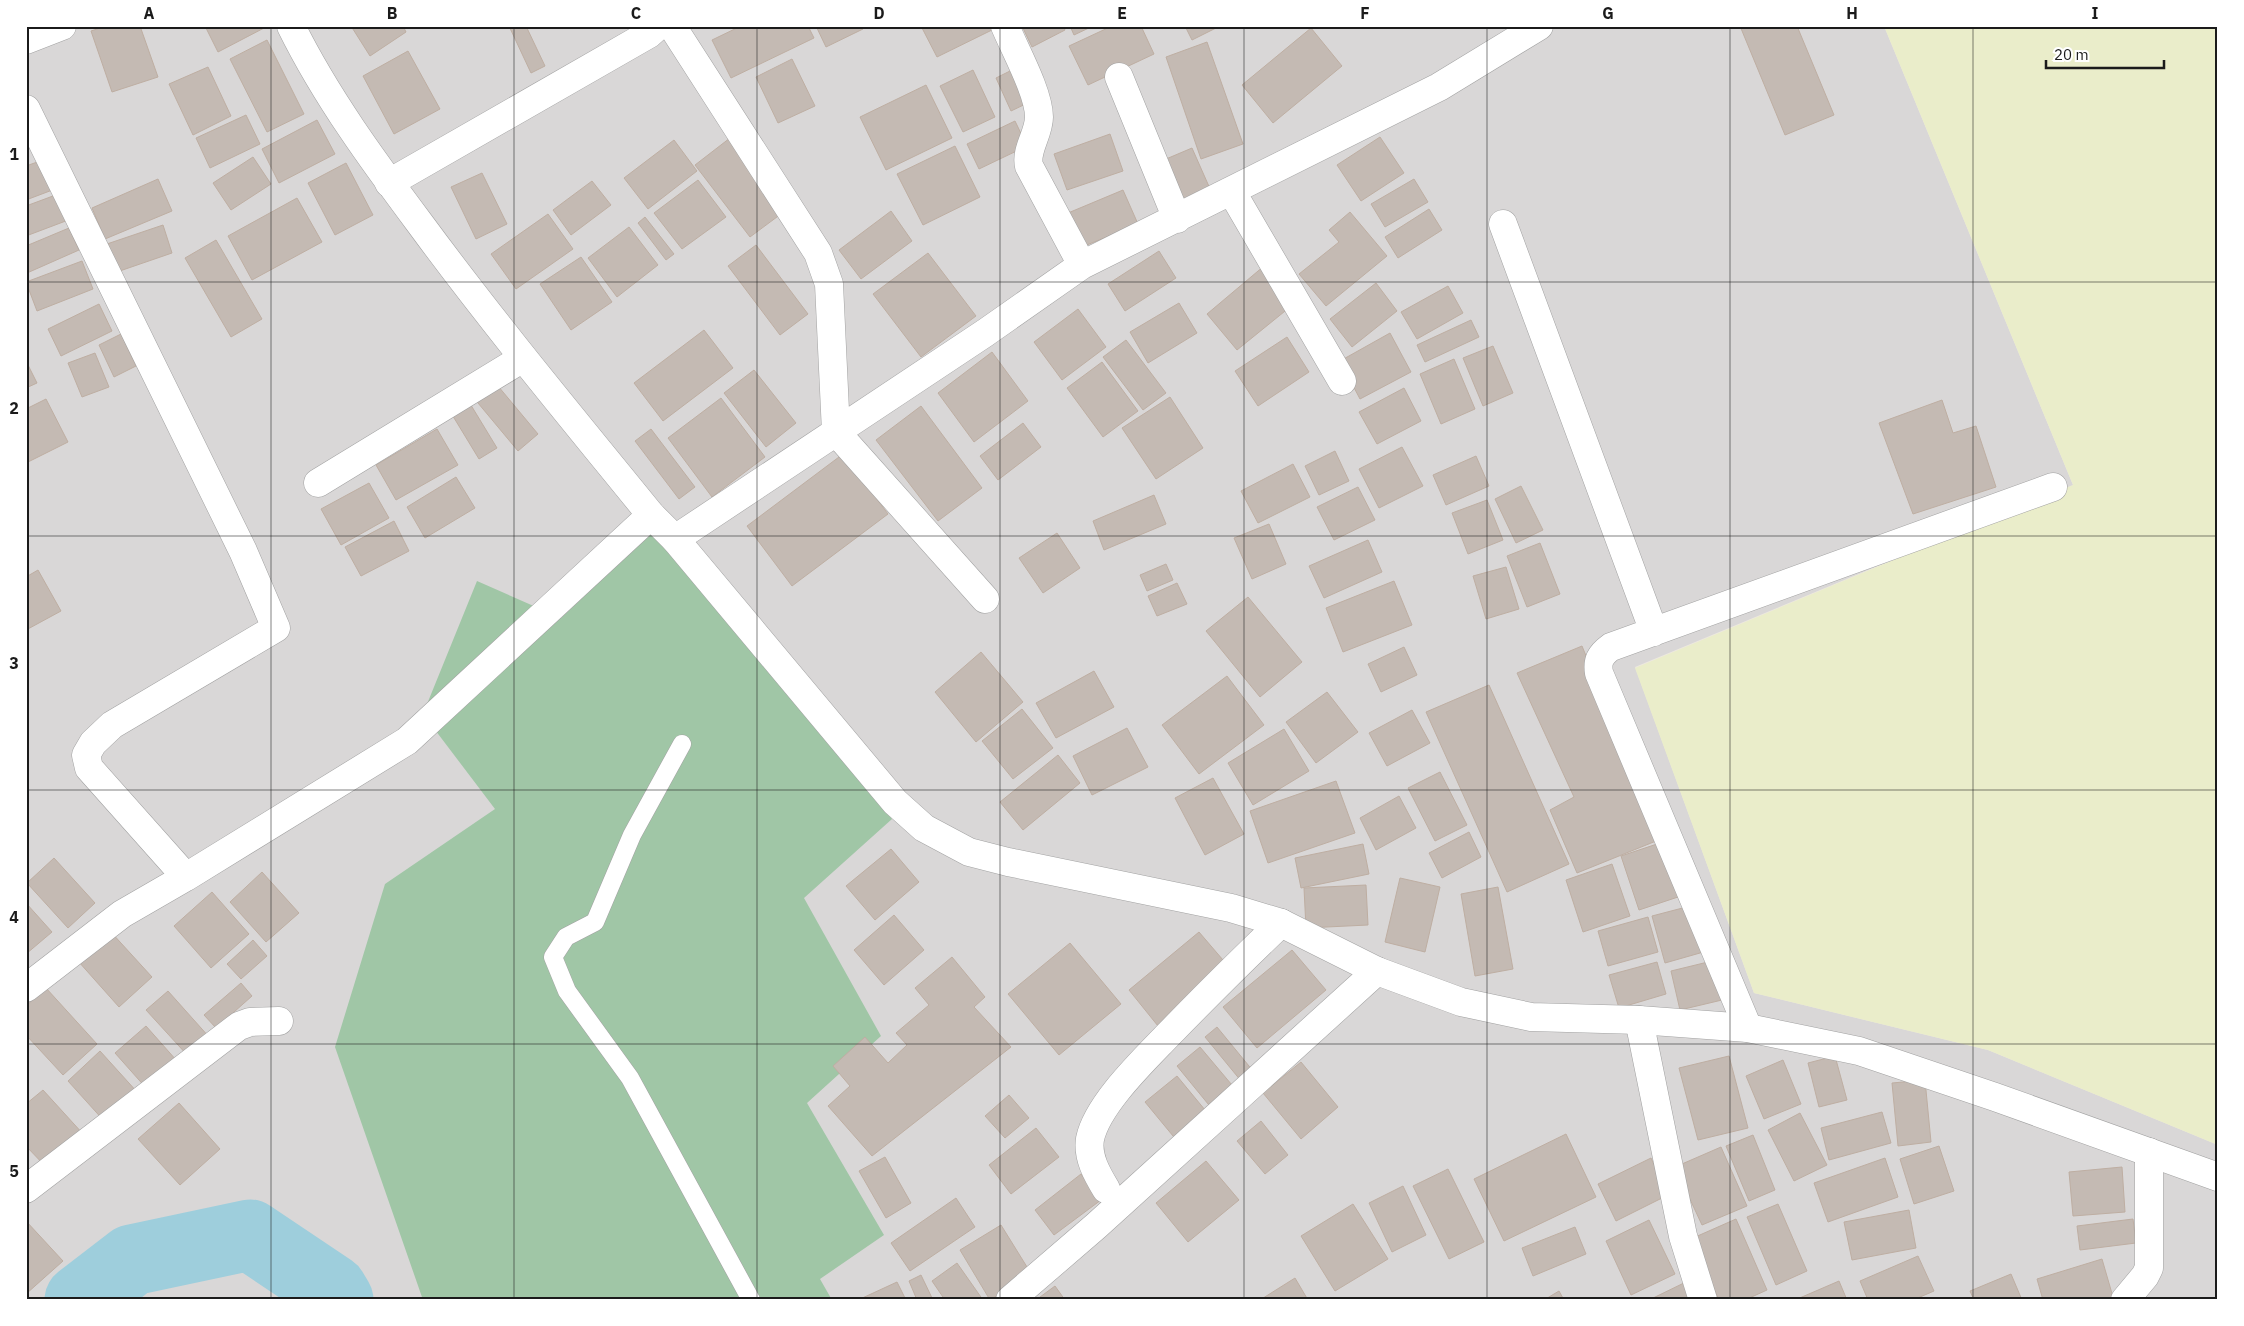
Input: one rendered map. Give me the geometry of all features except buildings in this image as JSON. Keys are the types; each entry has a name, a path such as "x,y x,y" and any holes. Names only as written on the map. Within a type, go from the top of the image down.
{"street":[{"path":"26,40 62,26"},
{"path":"291,26 326,88 389,183 523,358 651,514 675,539 895,802 924,828 969,852 1008,862 1231,908 1281,923 1377,972 1461,1002 1530,1017 1639,1020 1748,1028 1859,1051 1995,1097 2218,1177"},
{"path":"389,183 649,34 658,26"},
{"path":"672,26 818,253 829,284 836,432 985,599"},
{"path":"1005,26 1038,108 1038,123 1028,161 1029,166 1082,265"},
{"path":"675,539 1082,265 1232,192 1439,87 1538,26"},
{"path":"1119,77 1177,219"},
{"path":"26,109 243,551 276,628 112,725 93,743 86,755 89,768 186,877"},
{"path":"1232,192 1342,381"},
{"path":"1503,224 1654,632"},
{"path":"318,483 523,358"},
{"path":"1748,1028 1599,674 1598,663 1603,652 1611,647 2053,487"},
{"path":"26,988 122,914 186,877 407,741 651,514"},
{"path":"1106,1189 1092,1160 1090,1151 1093,1130 1104,1110 1125,1081 1281,923"},
{"path":"1010,1300 1096,1226 1377,972"},
{"path":"1639,1020 1682,1236 1703,1300"},
{"path":"26,1190 239,1026 250,1022 279,1021"},
{"path":"2125,1300 2145,1276 2149,1268 2149,1152"}],"lane":[{"path":"682,744 632,835 595,922 566,937 553,957 567,990 630,1078 751,1300"}],"shaded area":[{"path":"26,26 1884,26 2073,485 1635,667 1754,993 1988,1050 2218,1145 2218,1300 26,1300"}],"green space":[{"path":"1884,26 2218,26 2218,1145 1988,1050 1754,993 1635,668 2073,485"},
{"path":"657,527 892,819 804,898 881,1036 807,1103 884,1235 820,1279 832,1300 423,1300 335,1047 385,884 495,809 423,714 477,581 561,618"}],"waterway":[{"path":"80,1300 132,1260 250,1235 332,1290 338,1300"}]}
